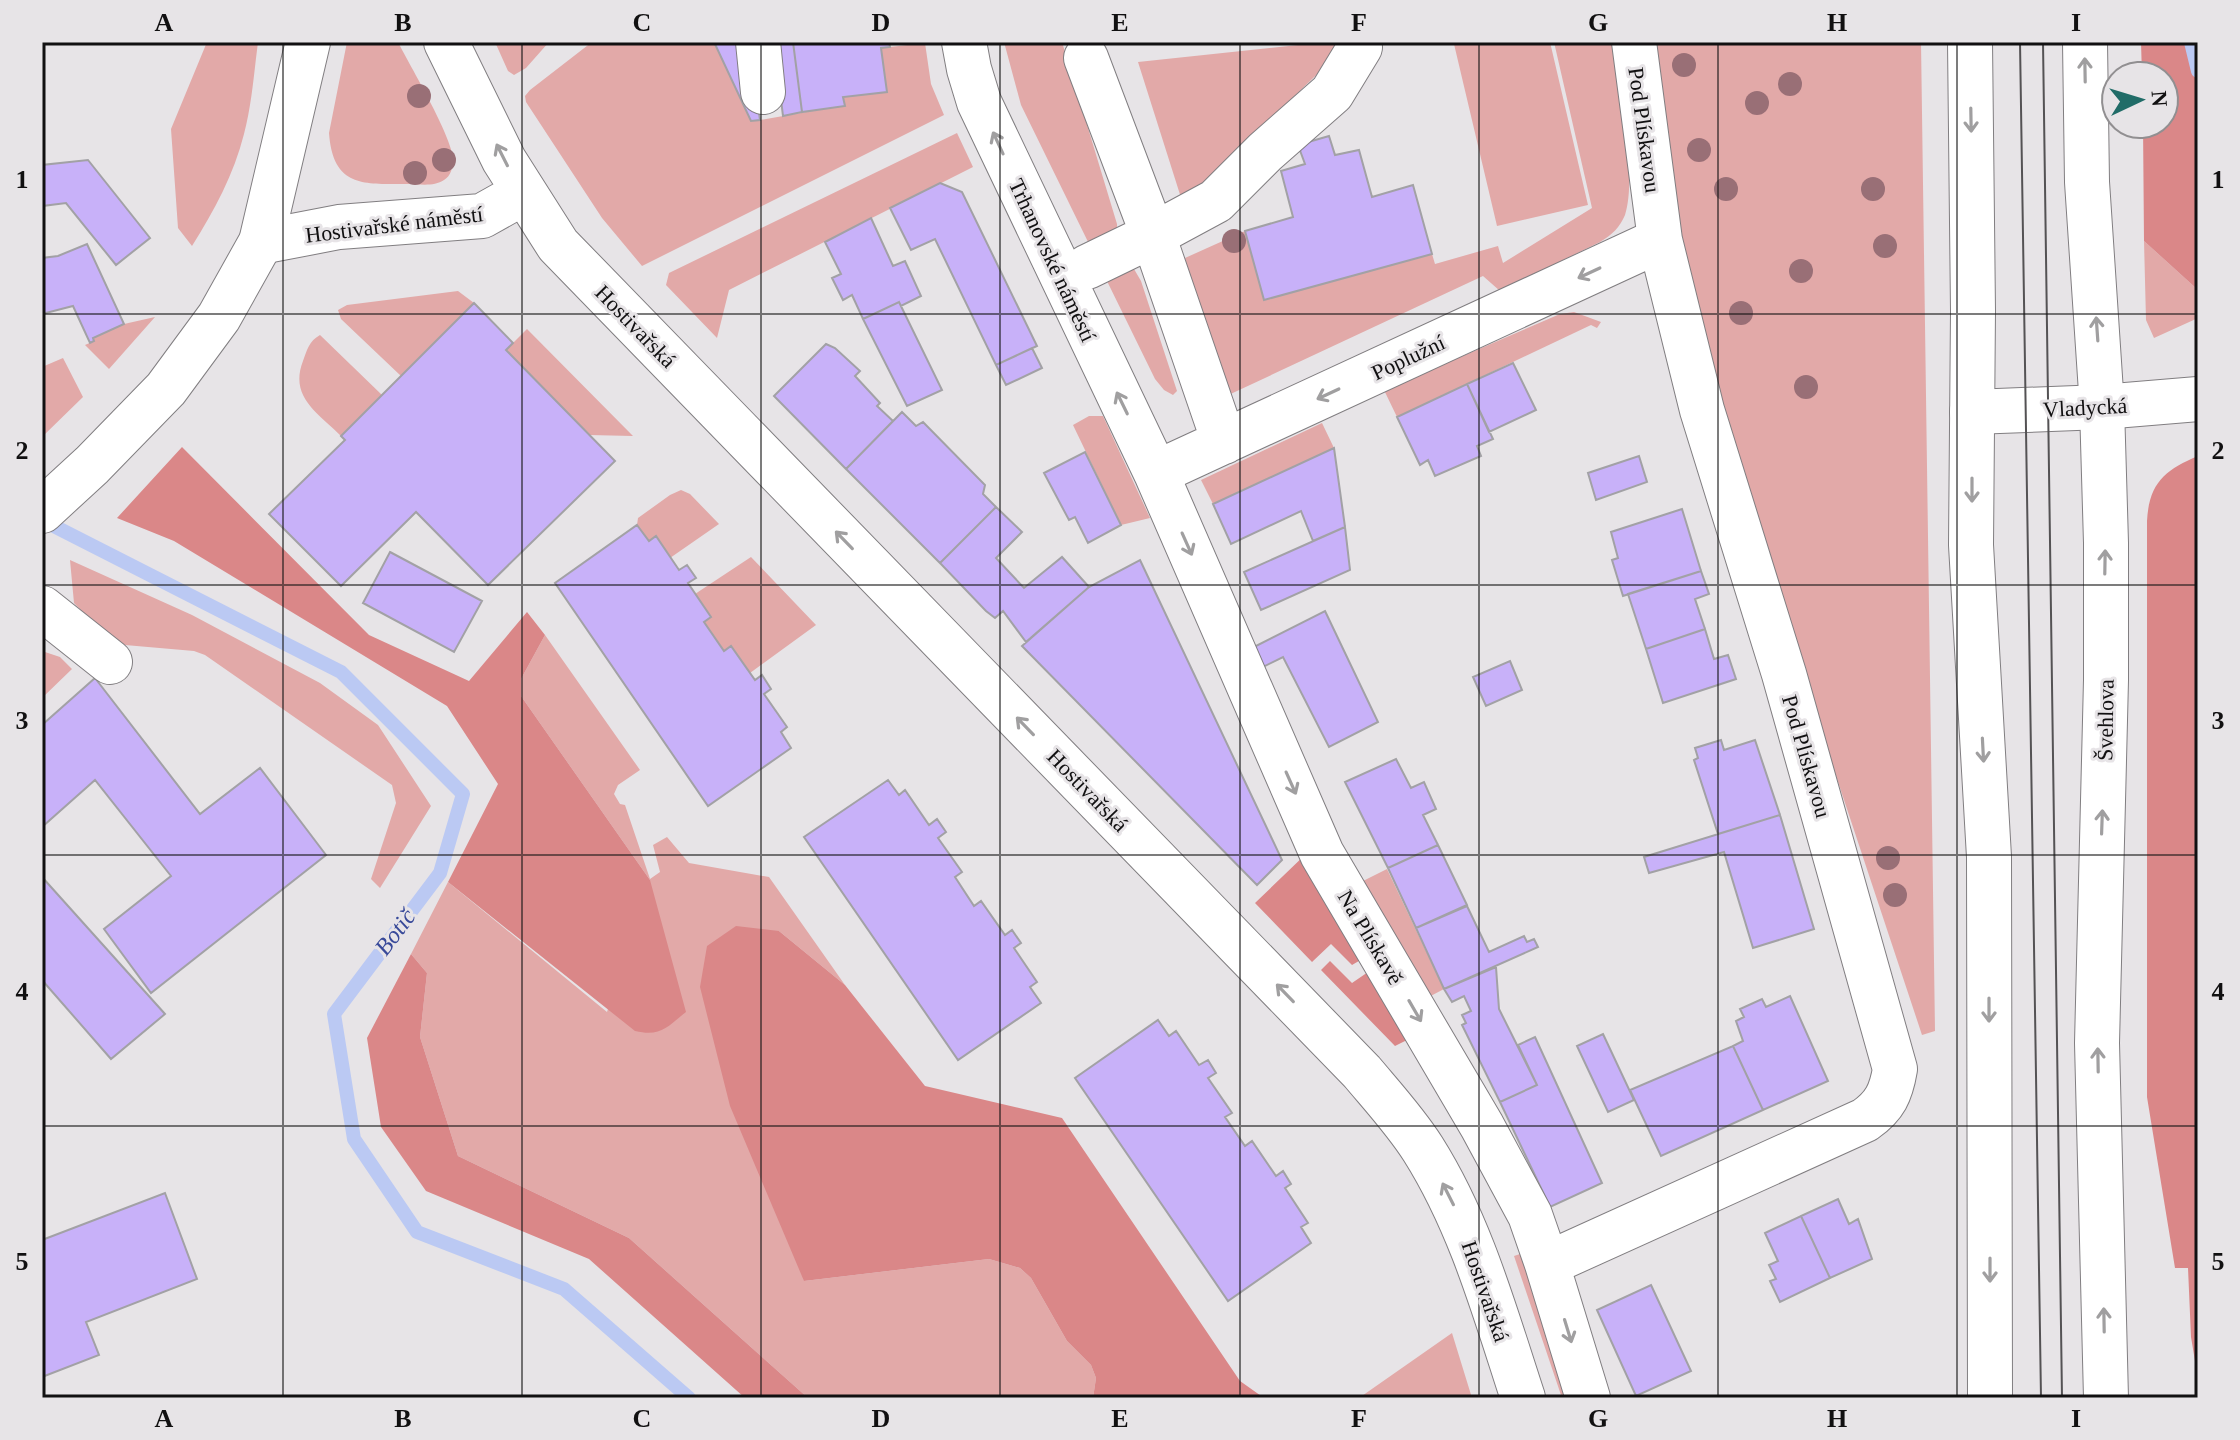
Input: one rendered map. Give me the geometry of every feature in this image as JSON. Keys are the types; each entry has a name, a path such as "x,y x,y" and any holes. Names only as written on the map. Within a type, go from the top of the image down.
{"street":[{"path":"42,511 166,389 219,317 261,242 308,42"},
{"path":"446,42 523,193"},
{"path":"758,42 763,92"},
{"name":"Trhanovské náměstí","path":"964,42 979,102 1156,473"},
{"name":"Pod Plískavou","path":"1547,1264 1865,1120 1879,1110 1889,1097 1895,1069 1784,674 1702,410 1660,240 1634,42"},
{"path":"1970,42 1971,545 1989,857 1990,1398"},
{"name":"Švehlova","path":"2085,42 2087,182 2102,407 2106,680 2097,1043 2106,1398"},
{"path":"1087,267 1216,201 1265,152 1332,93 1360,47"},
{"path":"1086,58 1153,235 1224,442"},
{"name":"Hostivařské náměstí","path":"261,242 339,227 482,216 523,193"},
{"name":"Hostivařská","path":"523,193 558,245 1362,1072 1422,1148 1448,1194 1470,1240 1523,1398"},
{"name":"Poplužní","path":"1156,473 1660,240"},
{"name":"Vladycká","path":"1972,412 2102,407 2198,399"},
{"name":"Na Plískavě","path":"1156,473 1322,854 1520,1196 1547,1264 1588,1398"},
{"path":"42,608 110,662"}],"shaded area":[{"path":"207,42 258,42 249,111 240,149 222,192 192,246 178,228 171,129"},
{"path":"347,42 398,42 451,148 452,168 444,180 426,185 378,184 354,179 337,164 329,133"},
{"path":"495,42 549,42 526,68 514,75 508,71"},
{"path":"592,42 714,42 760,120 845,105 843,97 887,92 881,48 925,43 931,84 944,115 642,266 602,218 526,102 525,96 530,90"},
{"path":"1004,42 1062,42 1117,224 1117,231 1092,250 1021,105"},
{"path":"1337,42 1339,53 1183,204 1138,62"},
{"path":"1550,42 1588,205 1497,226 1454,44"},
{"path":"1554,42 1612,42 1626,130 1629,177 1625,215 1615,230 1600,242 1500,291 1483,276 1222,398 1185,258 1245,231 1432,254 1435,264 1498,246 1503,263 1592,208"},
{"path":"1655,42 1921,42 1935,1031 1922,1035 1709,393 1680,233"},
{"path":"2141,42 2198,42 2198,290 2144,241 2143,140 2180,140 2180,60 2142,60"},
{"path":"957,133 973,167 729,290 717,338 666,285 669,273"},
{"path":"2144,241 2198,290 2198,318 2154,338 2146,320"},
{"path":"1127,268 1134,269 1141,281 1177,391 1173,395 1155,379 1106,279"},
{"path":"458,291 474,303 401,376 341,319 338,310 347,305"},
{"path":"1574,312 1601,322 1597,328 1591,325 1397,417 1384,390 1560,314"},
{"path":"155,317 109,369 85,345 124,324"},
{"path":"527,329 633,436 589,435 506,350"},
{"path":"320,335 382,395 341,436 315,412 300,385 307,350"},
{"path":"63,358 83,397 42,437 42,367"},
{"path":"1089,416 1103,416 1150,518 1121,525 1073,425"},
{"path":"1322,423 1334,448 1213,504 1201,480"},
{"path":"182,447 369,635 469,681 527,612 545,635 521,679 521,696 650,880 686,1012 658,1032 635,1031 448,882 498,784 447,706 174,541 117,518"},
{"path":"2198,456 2198,1379 2191,1337 2188,1268 2175,1268 2147,1097 2147,521 2155,487 2176,467"},
{"path":"681,490 690,494 719,524 670,558 656,537 649,541 637,525 638,518"},
{"path":"751,557 816,625 750,673 724,651 704,622 711,617 695,594"},
{"path":"70,560 192,615 320,683 378,725 431,806 380,888 371,879 396,803 392,785 205,655 194,651 125,645 99,629 74,603"},
{"path":"545,635 640,770 618,785 614,794 620,804 625,805 650,879 660,872 653,845 667,837 689,863 769,877 845,985 779,931 804,1281 989,1259 1020,1268 1031,1278 1067,1341 1091,1365 1096,1378 1093,1398 808,1398 629,1238 458,1156 420,1037 427,973 411,954 448,882 607,1012 650,880 521,696 521,679"},
{"path":"42,651 60,657 72,669 42,698"},
{"path":"1308,852 1364,958 1352,965 1331,944 1312,962 1255,903"},
{"path":"1387,869 1444,989 1423,1000 1363,881"},
{"path":"736,926 779,931 845,985 925,1086 1062,1118 1240,1381 1264,1398 1093,1398 1096,1378 1091,1365 1067,1341 1031,1278 1020,1268 989,1259 804,1281 730,1106 700,987 707,946"},
{"path":"411,954 427,973 420,1037 458,1156 629,1238 808,1398 745,1398 589,1259 426,1191 381,1127 367,1038"},
{"path":"1330,961 1352,983 1371,970 1409,1039 1395,1046 1321,970"},
{"path":"1529,1251 1574,1398 1562,1398 1514,1256"},
{"path":"1452,1333 1472,1398 1359,1398"}],"building":[{"path":"714,42 764,42 753,67 760,120 751,121"},
{"path":"774,42 793,42 802,112 783,116"},
{"path":"793,42 889,42 890,47 881,48 887,92 843,97 845,106 802,112"},
{"path":"1329,136 1335,155 1359,150 1372,197 1413,185 1432,254 1264,300 1245,231 1293,217 1281,171 1305,164 1298,145"},
{"path":"88,160 150,238 116,265 66,203 42,206 42,165"},
{"path":"940,183 962,192 1037,346 996,365 935,239 911,250 890,208"},
{"path":"871,218 893,266 905,261 921,296 901,306 899,302 863,319 852,295 843,300 832,278 841,274 825,242"},
{"path":"87,244 124,324 93,338 94,341 90,343 73,306 42,314 42,258 58,256"},
{"path":"899,302 942,390 907,406 863,319"},
{"path":"474,303 513,343 506,350 615,461 488,585 416,512 341,586 269,514 345,440 341,436"},
{"path":"826,344 835,348 860,371 855,376 880,403 877,406 893,421 846,469 774,396"},
{"path":"1032,348 1042,368 1006,385 996,365"},
{"path":"1513,363 1536,410 1489,432 1467,384"},
{"path":"1467,384 1493,439 1477,446 1481,456 1435,476 1428,460 1420,465 1397,417"},
{"path":"902,412 916,426 923,422 985,485 983,494 996,507 940,563 846,469"},
{"path":"1334,448 1345,527 1313,541 1301,511 1231,544 1213,504"},
{"path":"1085,452 1121,525 1088,543 1075,517 1069,520 1044,473"},
{"path":"1639,456 1647,482 1596,500 1588,473"},
{"path":"996,507 1022,532 996,558 1024,588 1062,557 1089,587 1026,642 1003,611 995,618 940,563"},
{"path":"1682,509 1701,571 1623,596 1612,560 1618,558 1611,532"},
{"path":"637,525 649,541 656,536 679,570 687,565 696,578 688,583 711,617 704,622 724,651 731,646 755,680 762,675 771,689 764,694 787,727 781,732 791,748 708,806 555,583"},
{"path":"1345,527 1350,570 1261,610 1244,572"},
{"path":"390,552 482,601 454,652 363,603"},
{"path":"1140,560 1282,860 1257,885 1022,646 1089,587"},
{"path":"1701,571 1709,594 1695,599 1705,629 1646,649 1628,594"},
{"path":"1325,611 1378,722 1329,747 1283,657 1257,670 1248,650"},
{"path":"1705,629 1714,659 1728,655 1736,679 1663,703 1646,649"},
{"path":"1510,661 1522,690 1486,706 1473,677"},
{"path":"95,678 200,814 260,768 326,855 151,993 104,929 171,876 95,780 42,827 42,725"},
{"path":"1721,740 1724,750 1755,740 1780,815 1718,834 1694,760 1698,758 1695,748"},
{"path":"1396,759 1411,788 1424,782 1436,809 1423,815 1438,845 1388,868 1345,782"},
{"path":"888,780 899,795 905,790 929,825 937,819 946,832 938,838 962,872 955,877 974,906 981,901 1005,935 1012,930 1021,943 1014,948 1037,982 1030,987 1041,1003 958,1060 804,837"},
{"path":"1780,815 1814,929 1753,948 1724,852 1649,873 1644,857"},
{"path":"1438,845 1467,905 1416,928 1388,868"},
{"path":"42,877 165,1014 111,1059 42,980"},
{"path":"1467,906 1489,952 1524,936 1527,942 1534,939 1538,947 1444,989 1416,928"},
{"path":"1496,967 1499,1009 1537,1085 1500,1102 1462,1025 1466,1023 1462,1015 1471,1011 1464,996 1452,1002 1444,989"},
{"path":"1790,996 1828,1081 1763,1110 1733,1046 1743,1041 1736,1021 1744,1017 1740,1009 1762,999 1766,1007"},
{"path":"1158,1020 1169,1036 1176,1031 1199,1065 1208,1060 1216,1073 1208,1078 1232,1113 1225,1117 1245,1146 1252,1141 1276,1176 1283,1171 1291,1184 1285,1188 1308,1223 1301,1227 1311,1243 1228,1301 1075,1078"},
{"path":"1603,1034 1634,1100 1608,1112 1577,1046"},
{"path":"1535,1037 1602,1183 1550,1207 1500,1102 1537,1085 1518,1045"},
{"path":"1733,1046 1763,1110 1661,1156 1630,1090"},
{"path":"165,1193 197,1279 86,1322 99,1355 42,1377 42,1240"},
{"path":"1838,1199 1849,1224 1858,1219 1872,1259 1830,1278 1801,1216"},
{"path":"1801,1216 1830,1278 1780,1302 1770,1281 1776,1279 1769,1265 1778,1261 1765,1233"},
{"path":"1651,1285 1691,1371 1636,1396 1597,1310"}],"waterway":[{"path":"2191,42 2198,71"},
{"name":"Botič","path":"42,520 341,672 463,794 440,873 334,1014 354,1139 417,1232 564,1289 689,1398"}],"tram line":[{"path":"2020,42 2041,1398"},
{"path":"2043,42 2062,1398"}]}
